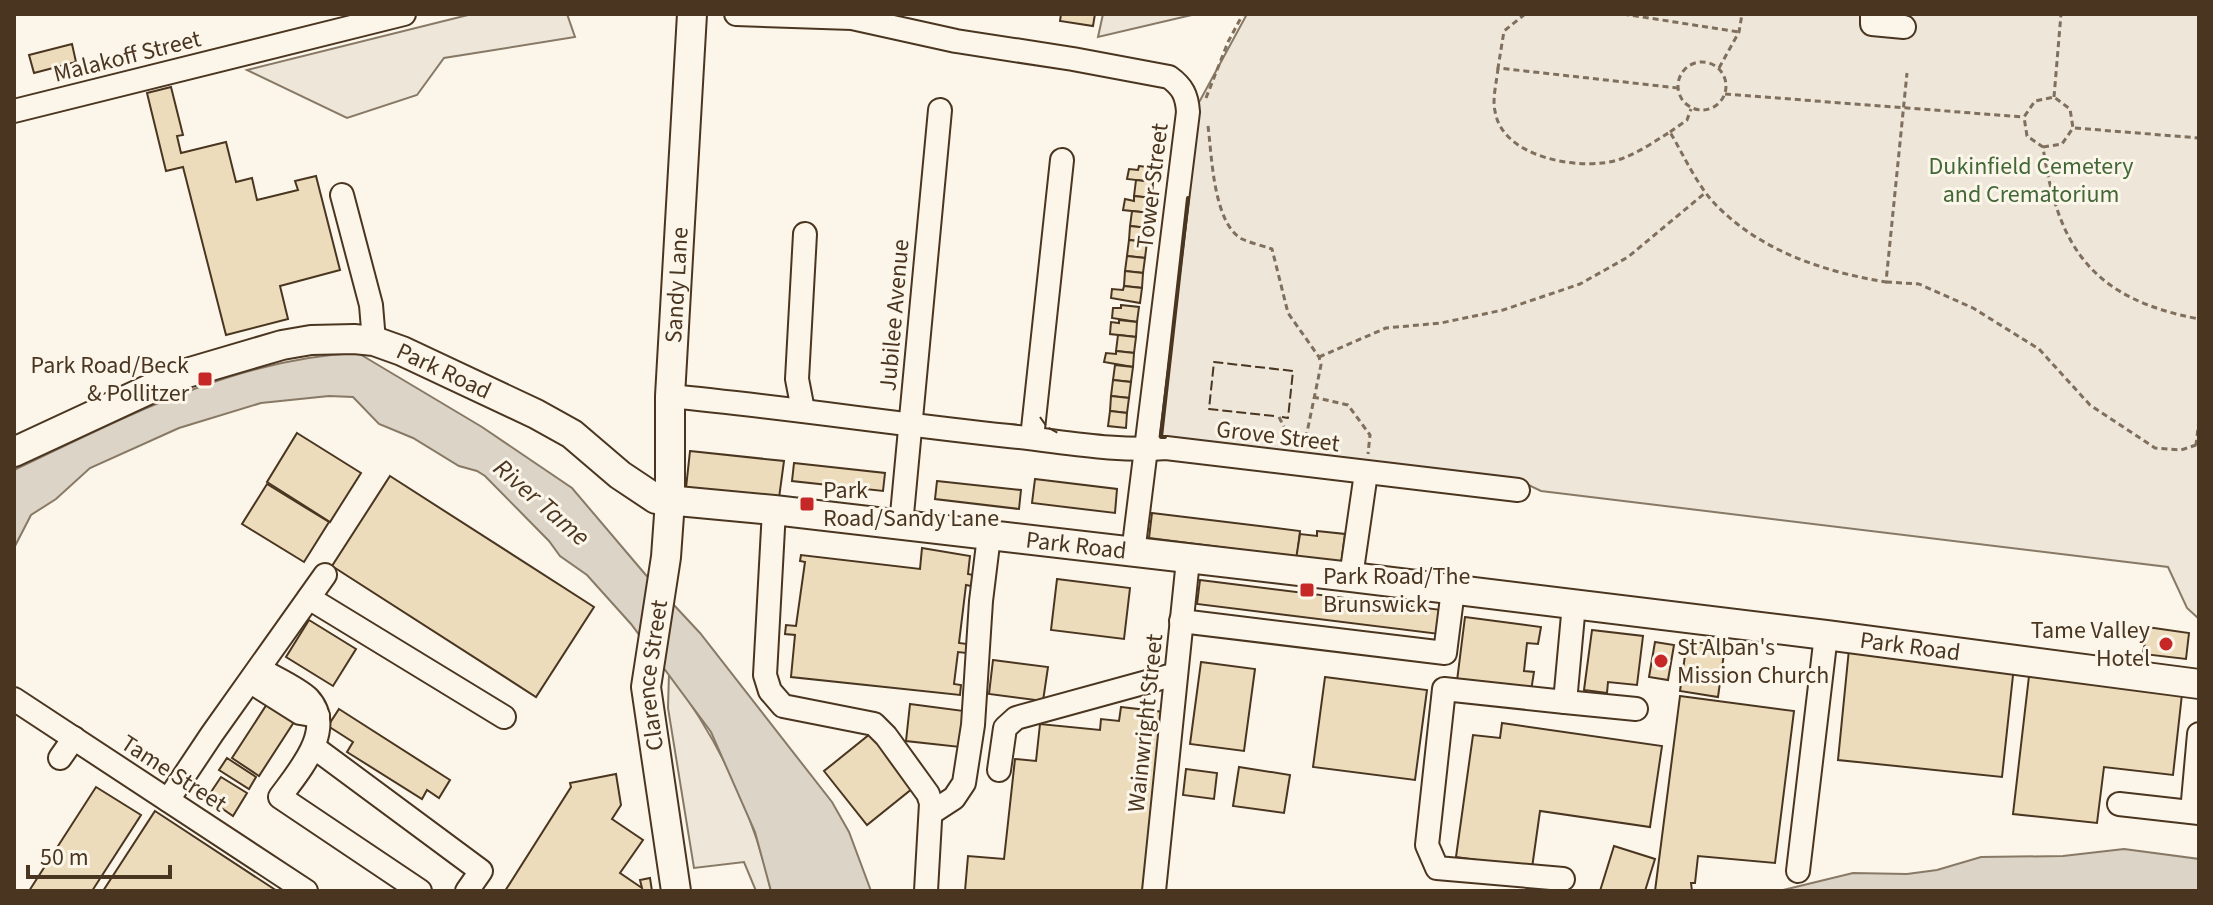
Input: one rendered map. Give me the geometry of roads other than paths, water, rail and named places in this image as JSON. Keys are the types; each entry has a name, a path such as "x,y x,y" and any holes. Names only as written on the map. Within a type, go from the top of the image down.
{"main road":[{"name":"Sandy Lane","path":"666,557 670,501 670,396 692,14"},
{"name":"Park Road","path":"14,452 180,375 282,345 311,340 374,341 459,376 572,434 656,499 1351,577 2199,684"},
{"name":"Clarence Street","path":"666,557 646,687 676,891"}],"street":[{"name":"Malakoff Street","path":"14,111 404,14"},
{"name":"Tower Street","path":"736,14 853,16 956,41 1169,77 1181,87 1196,119 1144,450 1133,553"},
{"path":"1872,14 1872,24 1904,27"},
{"name":"Jubilee Avenue","path":"901,525 940,110"},
{"path":"1032,438 1062,160"},
{"path":"342,195 371,305 374,341"},
{"path":"803,410 797,379 805,234"},
{"name":"Grove Street","path":"670,396 1144,450 1166,448 1518,490"},
{"path":"1351,577 1366,473"},
{"path":"774,510 765,675 770,691 783,706 874,724 886,736 928,794 931,813 926,891"},
{"path":"931,813 954,798 964,783 973,725 981,601 989,536"},
{"name":"Wainwright Street","path":"1154,891 1188,560"},
{"path":"168,800 184,763 255,676 325,575"},
{"path":"1181,621 1445,653 1453,590"},
{"path":"309,598 504,717"},
{"path":"1565,702 1574,604"},
{"path":"1798,871 1826,635"},
{"path":"999,770 1005,728 1016,718 1176,674"},
{"path":"255,676 300,713 318,716 315,748 280,797 420,891"},
{"path":"1563,879 1437,868 1427,845 1444,689 1636,709"},
{"name":"Tame Street","path":"14,699 306,891"},
{"path":"2119,804 2196,812 2199,734"},
{"path":"60,758 74,738"},
{"path":"315,748 481,871 467,891"}],"water":[{"name":"River Tame","path":"358,353 482,427 572,488 700,633 832,802 849,832 871,891 771,891 755,832 711,732 631,624 587,575 560,556 485,476 459,466 413,438 379,424 353,397 329,396 261,403 179,428 90,468 56,499 31,515 14,548 14,470 139,411 224,379 312,357"},
{"path":"2124,849 2199,859 2199,891 1779,891 1853,873 1907,874 1937,870 1981,857 2063,856"}],"place":[{"name":"Park Road/Beck & Pollitzer","path":"205,379"},
{"name":"Park Road/Sandy Lane","path":"807,504"},
{"name":"Park Road/The Brunswick","path":"1307,590"},
{"name":"Tame Valley Hotel","path":"2166,644"},
{"name":"St Alban's Mission Church","path":"1661,661"}],"park label":[{"name":"Dukinfield Cemetery and Crematorium","path":"2031,180"}]}
